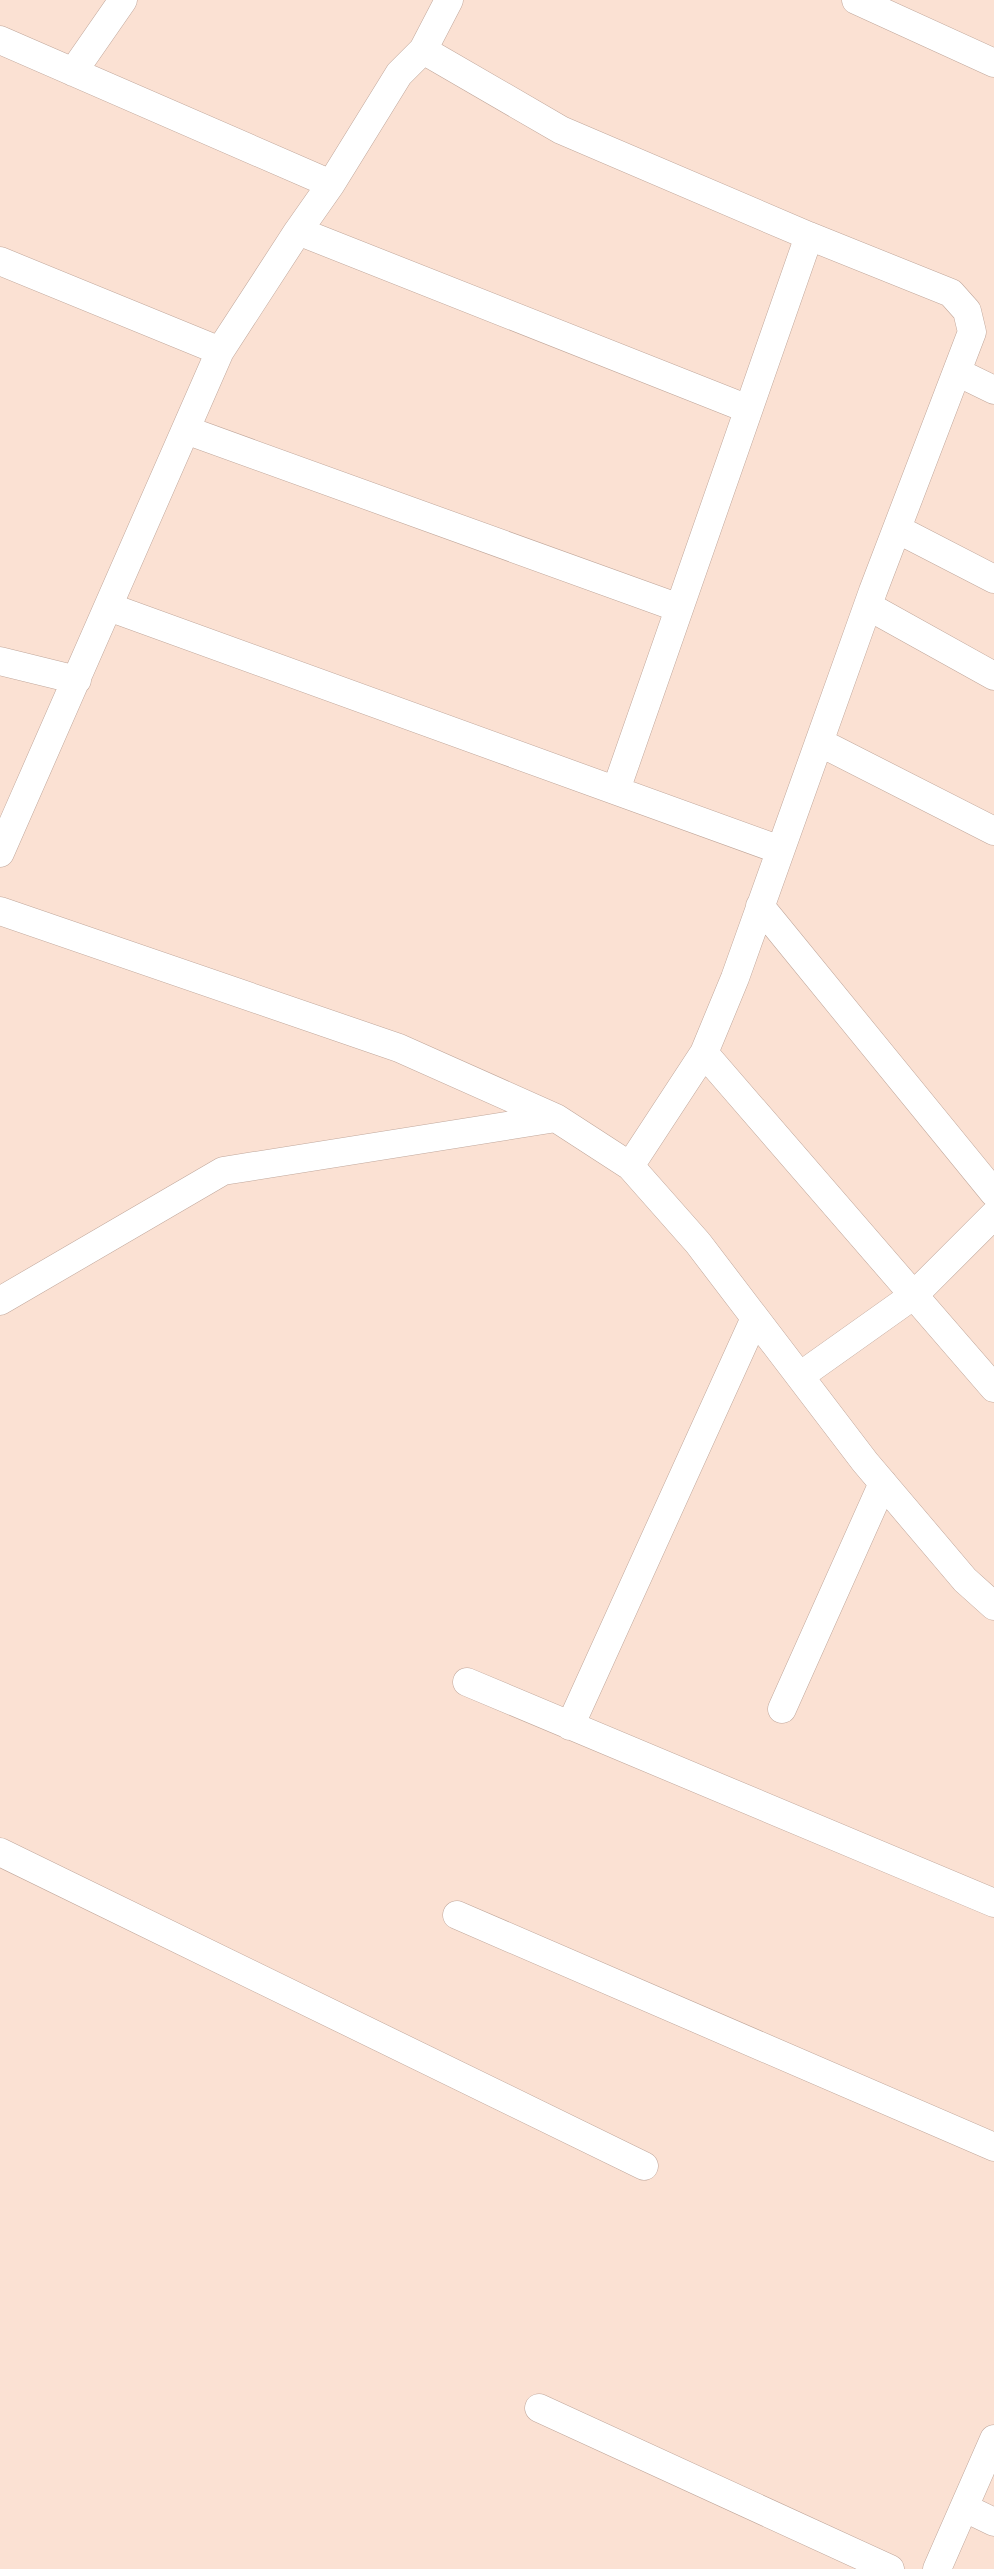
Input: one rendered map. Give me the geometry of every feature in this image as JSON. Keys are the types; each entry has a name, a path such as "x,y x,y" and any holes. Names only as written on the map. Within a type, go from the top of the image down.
{"street":[{"path":"73,72 123,0"},
{"path":"0,853 220,351 331,184 399,74 423,50 449,0"},
{"path":"856,0 994,63"},
{"path":"0,40 331,184"},
{"path":"423,50 561,130 808,236 951,293 967,312 972,332 868,606 760,906 704,1053 630,1166"},
{"path":"298,231 748,409"},
{"path":"616,790 808,236"},
{"path":"1,264 220,351"},
{"path":"957,372 994,390"},
{"path":"186,430 679,608"},
{"path":"897,529 994,579"},
{"path":"868,606 994,676"},
{"path":"109,607 780,850"},
{"path":"0,661 77,680"},
{"path":"819,742 994,831"},
{"path":"760,906 994,1193"},
{"path":"0,911 399,1048 556,1118 630,1166 698,1243 883,1483 965,1580 994,1606"},
{"path":"704,1053 994,1388"},
{"path":"0,1301 223,1171 556,1118"},
{"path":"800,1376 914,1295 994,1215"},
{"path":"570,1726 755,1318"},
{"path":"782,1709 883,1483"},
{"path":"467,1682 994,1903"},
{"path":"0,1852 644,2166"},
{"path":"457,1915 994,2147"},
{"path":"539,2408 890,2569"},
{"path":"937,2569 994,2439"},
{"path":"965,2508 994,2522"}]}
